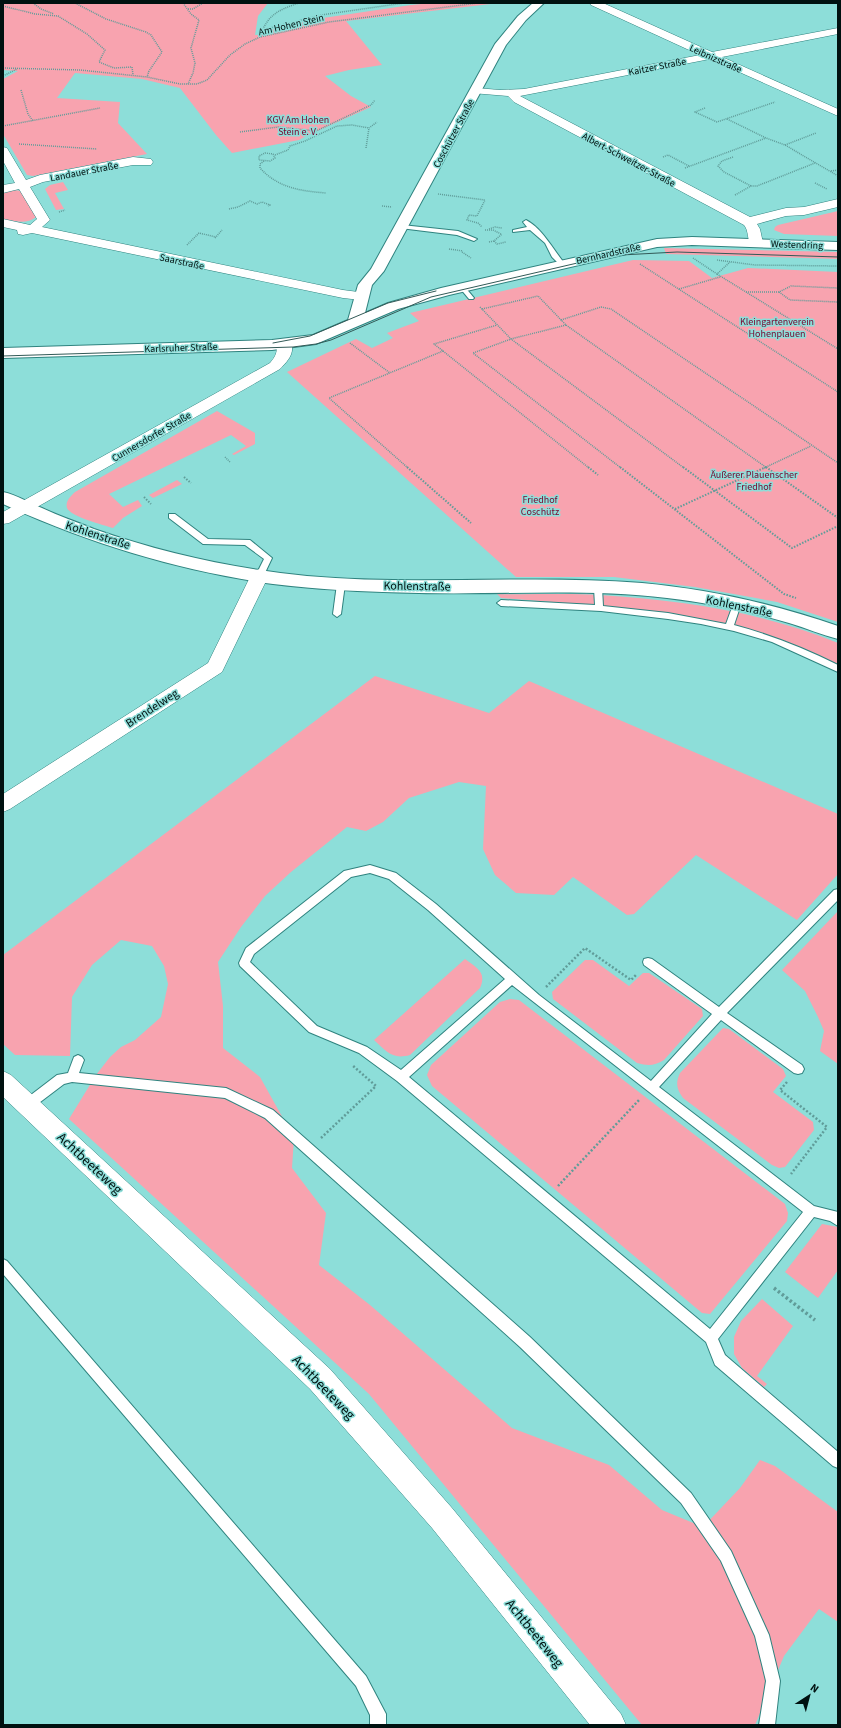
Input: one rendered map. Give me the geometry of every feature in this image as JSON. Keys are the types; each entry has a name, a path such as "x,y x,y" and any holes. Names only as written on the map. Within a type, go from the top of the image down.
{"street":[{"name":"Coschützer Straße","path":"355,322 358,316 361,296 367,280 377,271 501,44 522,18 539,3"},
{"name":"Leibnizstraße","path":"595,3 838,113"},
{"name":"Kaitzer Straße","path":"476,91 524,92 838,31"},
{"name":"Albert-Schweitzer-Straße","path":"511,92 518,100 749,222"},
{"path":"3,151 44,220 32,229 3,235"},
{"name":"Landauer Straße","path":"3,189 23,185 40,179 134,161 147,162"},
{"path":"756,243 754,229 749,222 759,218 786,212 804,212 838,203"},
{"name":"Saarstraße","path":"3,223 343,294 361,296"},
{"name":"Bernhardstraße","path":"355,322 393,306 462,287 657,243 692,241 756,243"},
{"name":"Westendring","path":"756,243 838,246"},
{"path":"377,271 376,282 380,291 388,303 393,306"},
{"name":"Karlsruher Straße","path":"3,353 284,343 316,339 355,322"},
{"name":"Cunnersdorfer Straße","path":"3,519 27,507 275,366 284,358 284,343"},
{"name":"Kohlenstraße","path":"3,497 67,526 106,540 157,554 260,575 299,581 341,584 598,588 666,592 737,604 786,616 838,633"},
{"name":"Brendelweg","path":"3,804 215,666 260,575"},
{"name":"Achtbeeteweg","path":"3,1082 320,1379 442,1518 610,1725"}],"lane":[{"path":"526,222 548,244 553,251 554,256 562,264"},
{"path":"402,226 458,234 474,239"},
{"path":"515,231 531,228"},
{"path":"462,287 471,298"},
{"path":"172,516 206,542 247,542 268,558 260,575"},
{"path":"337,614 341,584"},
{"path":"598,588 599,608"},
{"path":"501,602 599,608 687,619 766,637 807,653 838,669"},
{"path":"729,628 737,604"},
{"path":"838,1220 833,1216 811,1211 651,1088 535,998 432,907 392,876 370,869 348,874 250,951 244,963 314,1029 363,1050 402,1077 710,1338 720,1360 838,1461"},
{"path":"651,1088 720,1013 838,893"},
{"path":"648,962 798,1069"},
{"path":"402,1077 512,979"},
{"path":"72,1077 78,1060"},
{"path":"27,1104 61,1079 72,1077 226,1093 269,1114 310,1149 524,1342 686,1498 726,1556 762,1635 773,1681 767,1725"},
{"path":"710,1338 811,1211"},
{"path":"3,1265 362,1681 378,1714 378,1725"}],"path":[{"path":"33,3 41,9 58,16 87,34 105,50 99,62 114,68 132,67 133,75"},
{"path":"75,3 116,23 144,31 151,35 156,46 162,52 149,71 147,77"},
{"path":"183,3 191,14 199,20 191,48 195,63 193,73 188,84"},
{"path":"188,9 203,3"},
{"path":"260,37 262,30 271,15 277,11 298,3"},
{"path":"262,30 321,15 404,3"},
{"name":"Am Hohen Stein","path":"3,68 80,70 133,75 188,84 197,84 207,80 230,55 245,44 260,37 328,22 478,3"},
{"path":"3,6 35,14 58,16"},
{"path":"3,76 18,68"},
{"path":"20,90 28,114 33,121"},
{"path":"240,132 278,126 316,131 371,105 375,100"},
{"path":"705,108 695,112 717,122 780,100"},
{"path":"3,126 100,108"},
{"path":"727,119 766,138 785,145 838,176"},
{"path":"366,148 369,128 377,122"},
{"path":"326,193 300,190 278,184 271,180 260,168 260,164 264,161 274,159 275,155 288,150 290,146 305,141 337,126 352,125 369,128"},
{"path":"785,145 816,133"},
{"path":"684,168 766,138"},
{"path":"16,145 35,144 97,149"},
{"path":"264,161 258,158 260,155 268,153 275,155"},
{"path":"725,153 733,157 719,164 718,166 720,169 751,186"},
{"path":"730,197 751,186 757,186 815,163"},
{"path":"831,171 838,170"},
{"path":"229,209 238,207 250,201 257,204 262,202 270,205 268,206"},
{"path":"485,230 494,227 503,228"},
{"path":"489,229 502,234"},
{"path":"190,242 199,233 215,238 222,230"},
{"path":"462,251 471,258"},
{"path":"698,257 691,257 838,349"},
{"path":"712,259 755,265 838,266"},
{"path":"717,274 730,262"},
{"path":"639,264 838,392"},
{"path":"679,289 721,277"},
{"path":"745,292 779,292 791,286 838,288"},
{"path":"779,292 790,300 838,302"},
{"path":"482,309 538,296 566,325 838,518"},
{"path":"471,298 510,339 792,548 838,526"},
{"path":"561,320 601,306 611,309 838,464"},
{"path":"497,325 434,344 598,475"},
{"path":"566,325 510,339 473,353 784,594 798,599"},
{"path":"346,340 390,372"},
{"path":"443,351 330,398 471,523"},
{"path":"675,509 812,446"},
{"path":"225,457 230,462"},
{"path":"184,477 191,483"},
{"path":"144,497 151,504"},
{"path":"535,998 585,948 631,980 648,962"},
{"path":"310,1149 376,1086 350,1064"},
{"path":"782,1188 827,1127 780,1090 798,1069"},
{"path":"546,1199 651,1088"},
{"path":"759,1276 815,1320"}],"green space":[{"name":"KGV Am Hohen Stein e. V.","path":"3,3 268,3 258,16 255,35 267,34 269,30 323,18 411,5 432,3 499,3 346,21 382,65 349,70 325,76 351,96 371,107 299,140 232,153 216,135 180,88 142,79 75,73 57,98 120,102 118,123 147,154 33,176 27,175 3,134 3,79 18,71 3,70"},
{"path":"63,182 68,190 55,193 64,209 56,210 45,189 50,185"},
{"path":"3,191 22,191 36,217 24,222 3,219"},
{"path":"838,211 838,236 784,234 774,230 778,225"},
{"path":"664,248 838,252 838,259 666,254"},
{"path":"633,260 689,261 712,278 748,268 838,272 838,622 777,602 695,587 614,577 516,577 287,372 356,339 372,348 393,338 387,333 419,321 410,313"},
{"path":"217,411 255,433 255,444 234,455 232,454 246,446 231,435 109,494 123,507 138,500 142,506 123,518 113,528 81,517 67,508 70,497 75,492"},
{"path":"177,480 182,484 153,498 149,495"},
{"path":"497,594 587,594 661,600 721,609 781,623 838,643 838,669 807,653 729,628 553,602 501,598"},
{"path":"375,676 489,713 529,681 838,814 838,874 797,920 696,855 634,914 627,915 573,877 554,895 516,893 495,875 483,849 486,786 459,782 409,798 383,822 366,831 347,827 291,872 265,896 241,927 218,962 223,1006 223,1048 260,1077 294,1138 292,1168 326,1213 319,1265 370,1305 512,1428 609,1465 662,1510 703,1527 740,1488 760,1460 775,1466 838,1512 838,1622 819,1609 784,1656 755,1725 642,1725 369,1394 69,1119 96,1075 110,1057 121,1047 135,1040 161,1017 168,984 164,966 152,946 121,940 92,965 72,997 70,1056 15,1055 3,1044 3,955"},
{"path":"838,911 838,1064 820,1051 824,1031 805,991 782,970"},
{"path":"465,959 480,971 482,983 480,988 410,1055 398,1056 390,1054 374,1040"},
{"path":"585,960 593,960 629,986 643,973 649,973 702,1009 703,1016 664,1060 651,1065 637,1063 553,999 552,992"},
{"path":"510,999 519,1000 785,1204 788,1213 787,1221 710,1314 702,1313 432,1086 427,1075 431,1065 500,1002"},
{"path":"723,1028 729,1029 783,1069 786,1076 773,1092 813,1122 814,1130 785,1167 779,1168 772,1165 683,1098 679,1092 677,1083 680,1073"},
{"path":"822,1224 838,1227 838,1270 818,1298 785,1272"},
{"path":"762,1299 793,1326 757,1376 767,1384 764,1387 742,1368 734,1354 734,1337 741,1321"}],"tram line":[{"path":"3,356 293,347 316,344 331,340 431,297 586,261 621,255 677,252 838,257"},
{"path":"273,343 310,336 388,303 436,291"}],"park label":[{"name":"Kleingartenverein Hohenplauen","path":"777,326"},
{"name":"Äußerer Plauenscher Friedhof","path":"754,480"},
{"name":"Friedhof Coschütz","path":"540,504"}]}
